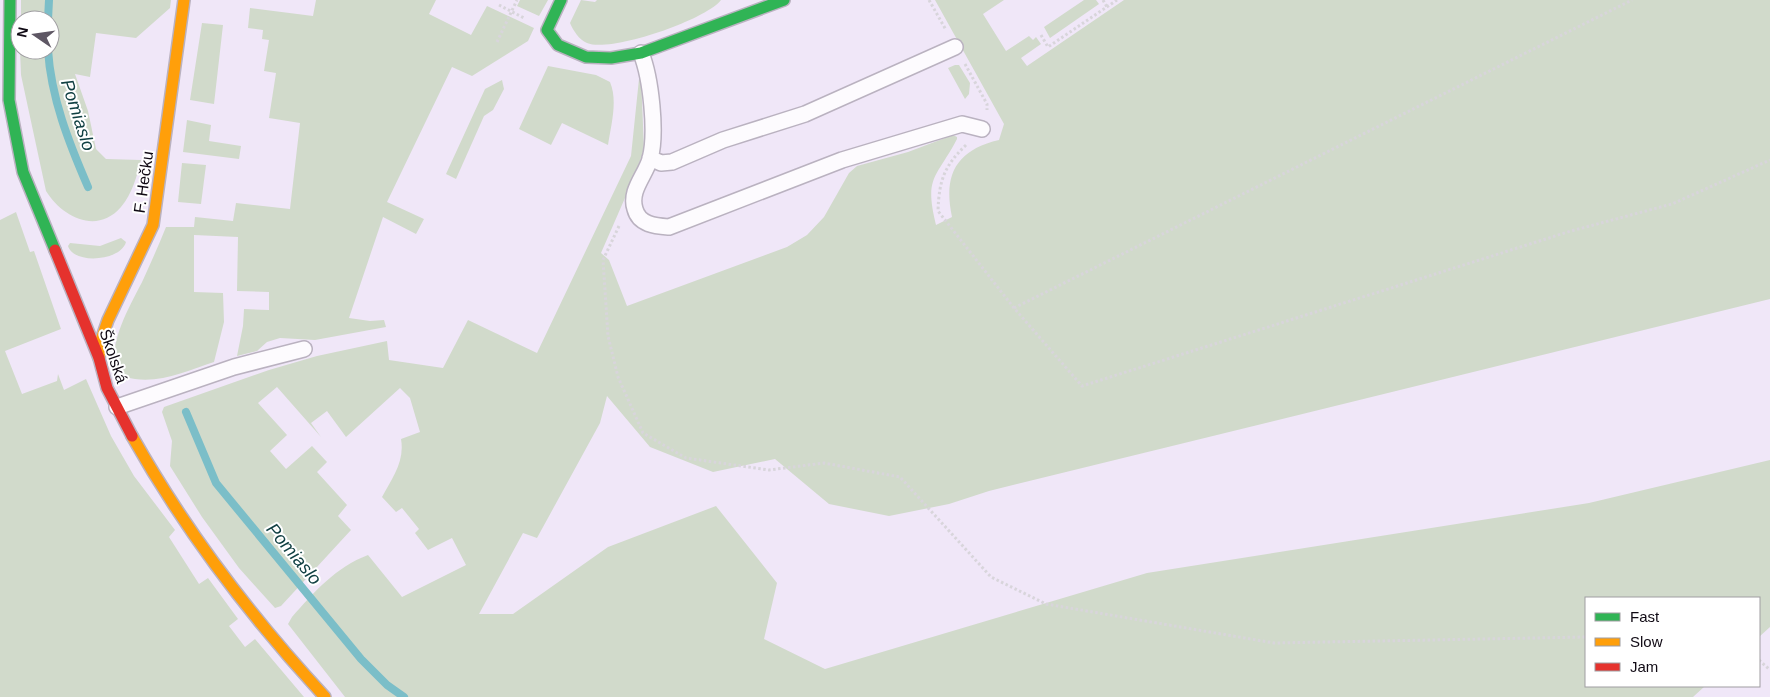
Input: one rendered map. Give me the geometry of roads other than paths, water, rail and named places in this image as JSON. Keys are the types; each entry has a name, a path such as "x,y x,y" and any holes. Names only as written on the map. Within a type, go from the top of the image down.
{"street":[{"name":"Školská","path":"10,0 9,100 23,172 99,358 104,384 165,497 199,547 272,641 325,697"},
{"name":"F. Hečku","path":"99,358 101,340 108,320 153,225 184,0"},
{"path":"561,0 547,30 558,45 586,57 611,58 641,53 784,0"}],"lane":[{"path":"650,158 660,163 672,162 723,140 805,114 955,47"},
{"path":"641,53 650,84 650,158 634,194 635,210 643,222 654,226 669,227 842,160 962,124 982,129"},
{"path":"117,407 234,367 304,349"}],"waterway":[{"name":"Pomiaslo","path":"48,10 49,0"},
{"name":"Pomiaslo","path":"49,60 62,120 88,187"},
{"name":"Pomiaslo","path":"186,412 216,483 361,659 387,685 404,697"}]}
